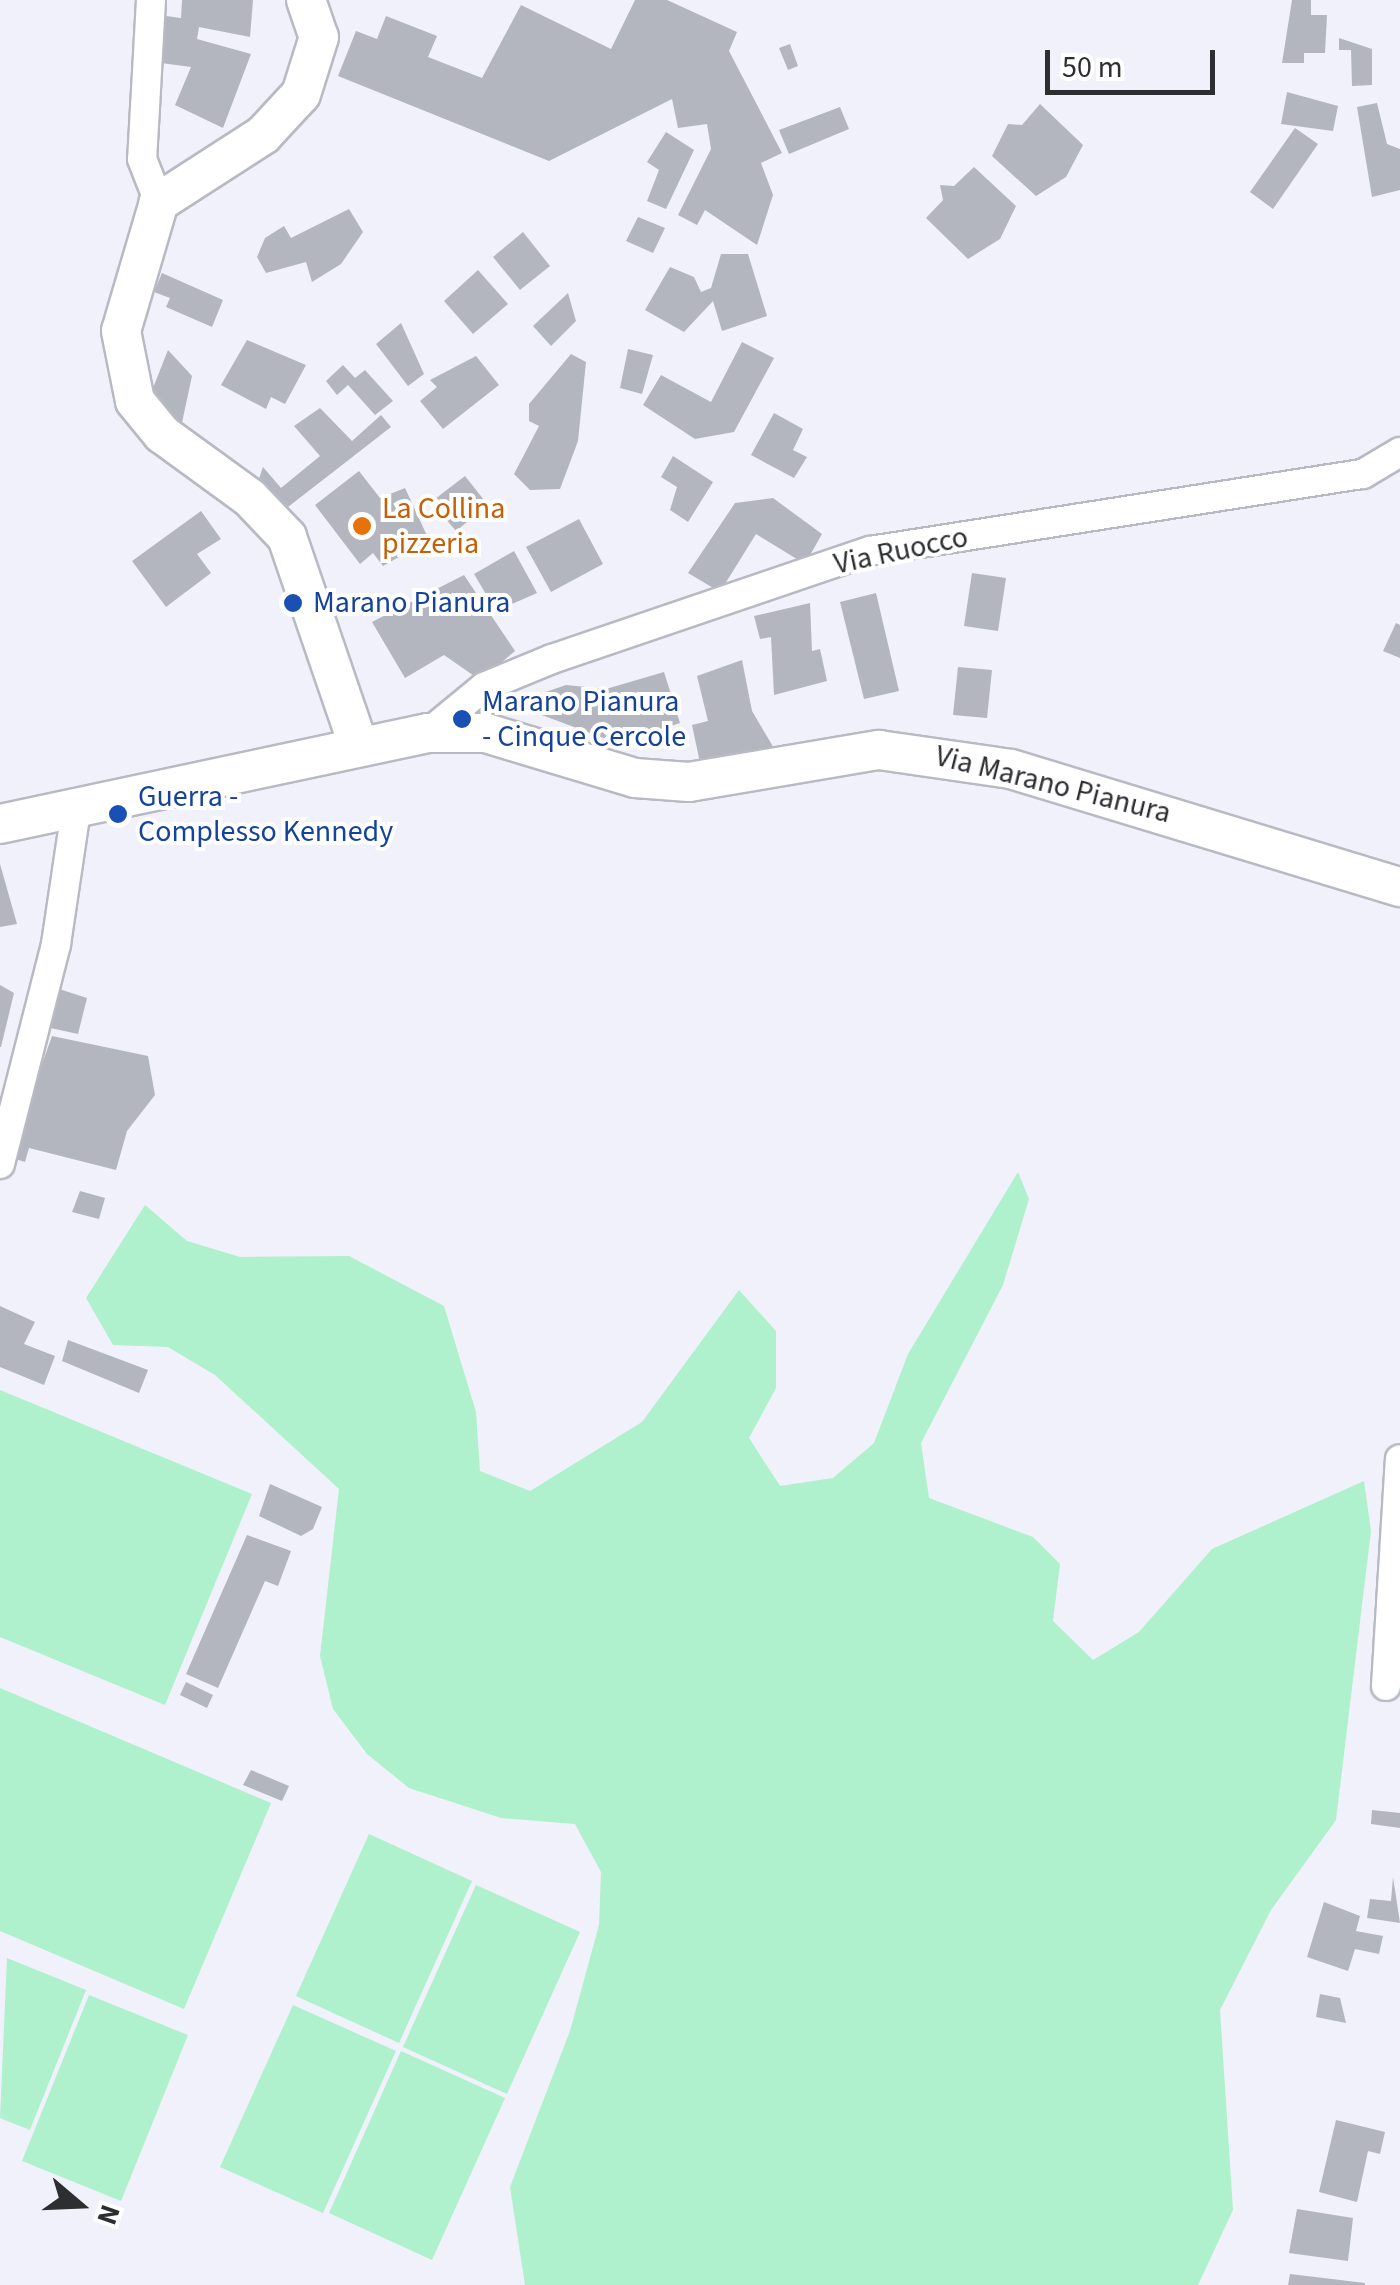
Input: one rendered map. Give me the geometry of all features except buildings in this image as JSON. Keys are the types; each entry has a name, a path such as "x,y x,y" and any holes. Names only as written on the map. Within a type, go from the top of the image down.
{"street":[{"path":"152,0 142,159 159,202 122,331 135,401 162,434 250,498 287,537 358,744"},
{"path":"159,202 263,135 301,94 319,37 306,0"},
{"name":"Via Ruocco","path":"428,733 484,687 552,658 870,552 1363,474 1400,452"},
{"name":"Via Marano Pianura","path":"0,824 358,744 428,733 486,732 635,778 688,782 879,750 934,753 1400,886"},
{"path":"0,1164 56,944 76,810"},
{"path":"1386,1686 1400,1458"}],"green space":[{"path":"1018,1172 1029,1199 1003,1285 921,1443 929,1498 1033,1537 1060,1564 1053,1621 1093,1660 1139,1632 1212,1549 1364,1481 1371,1531 1336,1820 1271,1910 1220,2010 1233,2210 1198,2285 525,2285 510,2187 570,2031 599,1925 601,1872 575,1824 501,1818 409,1788 367,1754 333,1709 320,1656 339,1489 215,1375 168,1347 113,1345 86,1298 145,1205 187,1241 240,1257 349,1256 444,1306 476,1412 480,1471 530,1491 642,1422 739,1290 776,1331 776,1388 749,1438 780,1486 833,1478 874,1443 908,1354"},
{"path":"0,1390 252,1494 165,1705 0,1637"},
{"path":"0,1688 271,1803 184,2009 0,1931"},
{"path":"369,1834 472,1881 399,2043 296,1996"},
{"path":"476,1885 580,1932 507,2094 403,2047"},
{"path":"7,1958 86,1990 30,2130 0,2118"},
{"path":"89,1995 188,2035 121,2201 22,2161"},
{"path":"293,2005 396,2051 323,2213 220,2167"},
{"path":"401,2051 505,2098 432,2260 329,2213"}],"place":[{"name":"La Collina pizzeria","path":"362,526"},
{"name":"Marano Pianura","path":"293,603"},
{"name":"Marano Pianura - Cinque Cercole","path":"462,719"},
{"name":"Guerra - Complesso Kennedy","path":"118,814"}]}
